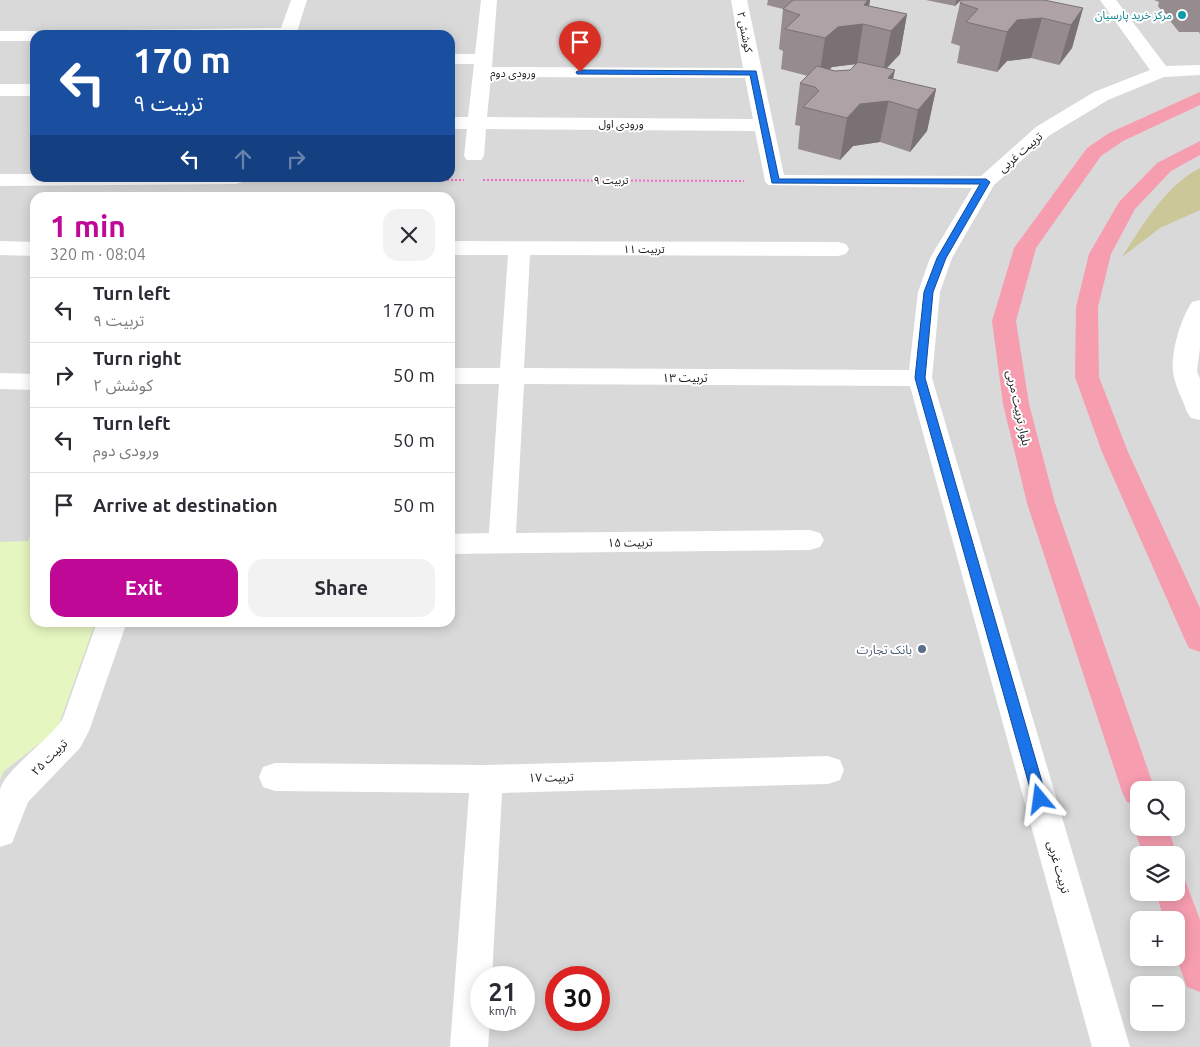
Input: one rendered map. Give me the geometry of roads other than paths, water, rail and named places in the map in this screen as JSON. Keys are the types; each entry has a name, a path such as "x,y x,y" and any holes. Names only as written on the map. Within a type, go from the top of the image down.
{"main road":[{"name":"بلوار تربیت مربی","path":"1135,781 1041,502 1016,404 1004,322 1025,248 1080,168 1094,152 1116,137 1200,98"},
{"path":"1200,146 1164,167 1126,206 1100,254 1087,307 1087,377 1114,452 1200,640"},
{"path":"1176,901 1200,974"}],"street":[{"path":"288,30 299,0"},
{"path":"474,156 489,0"},
{"name":"کوشش ۲","path":"739,0 775,181 986,182"},
{"path":"1108,0 1160,72"},
{"path":"0,36 30,36"},
{"name":"ورودی دوم","path":"455,60 484,66 753,73"},
{"name":"تربیت غربی","path":"1111,1047 920,378 929,292 942,258 986,182 1043,131 1101,96 1160,72 1200,70"},
{"path":"0,90 30,90"},
{"name":"ورودی اول","path":"455,123 764,125"},
{"path":"0,180 30,180"},
{"path":"0,248 30,248"},
{"name":"تربیت ۱۱","path":"455,248 838,249"},
{"path":"502,544 518,249"},
{"path":"1200,307 1190,333 1185,371 1200,412"},
{"name":"تربیت ۱۳","path":"455,376 920,378"},
{"path":"0,381 30,382"},
{"name":"تربیت ۱۵","path":"455,544 810,540"},
{"name":"تربیت ۲۵","path":"0,832 14,794 35,770 69,738 78,722 110,627"},
{"name":"تربیت ۱۷","path":"275,777 486,779 828,770"},
{"path":"469,1047 486,779"}],"place":[{"name":"مرکز خرید پارسیان","path":"1182,15"},
{"name":"بانک تجارت","path":"922,649"}]}
